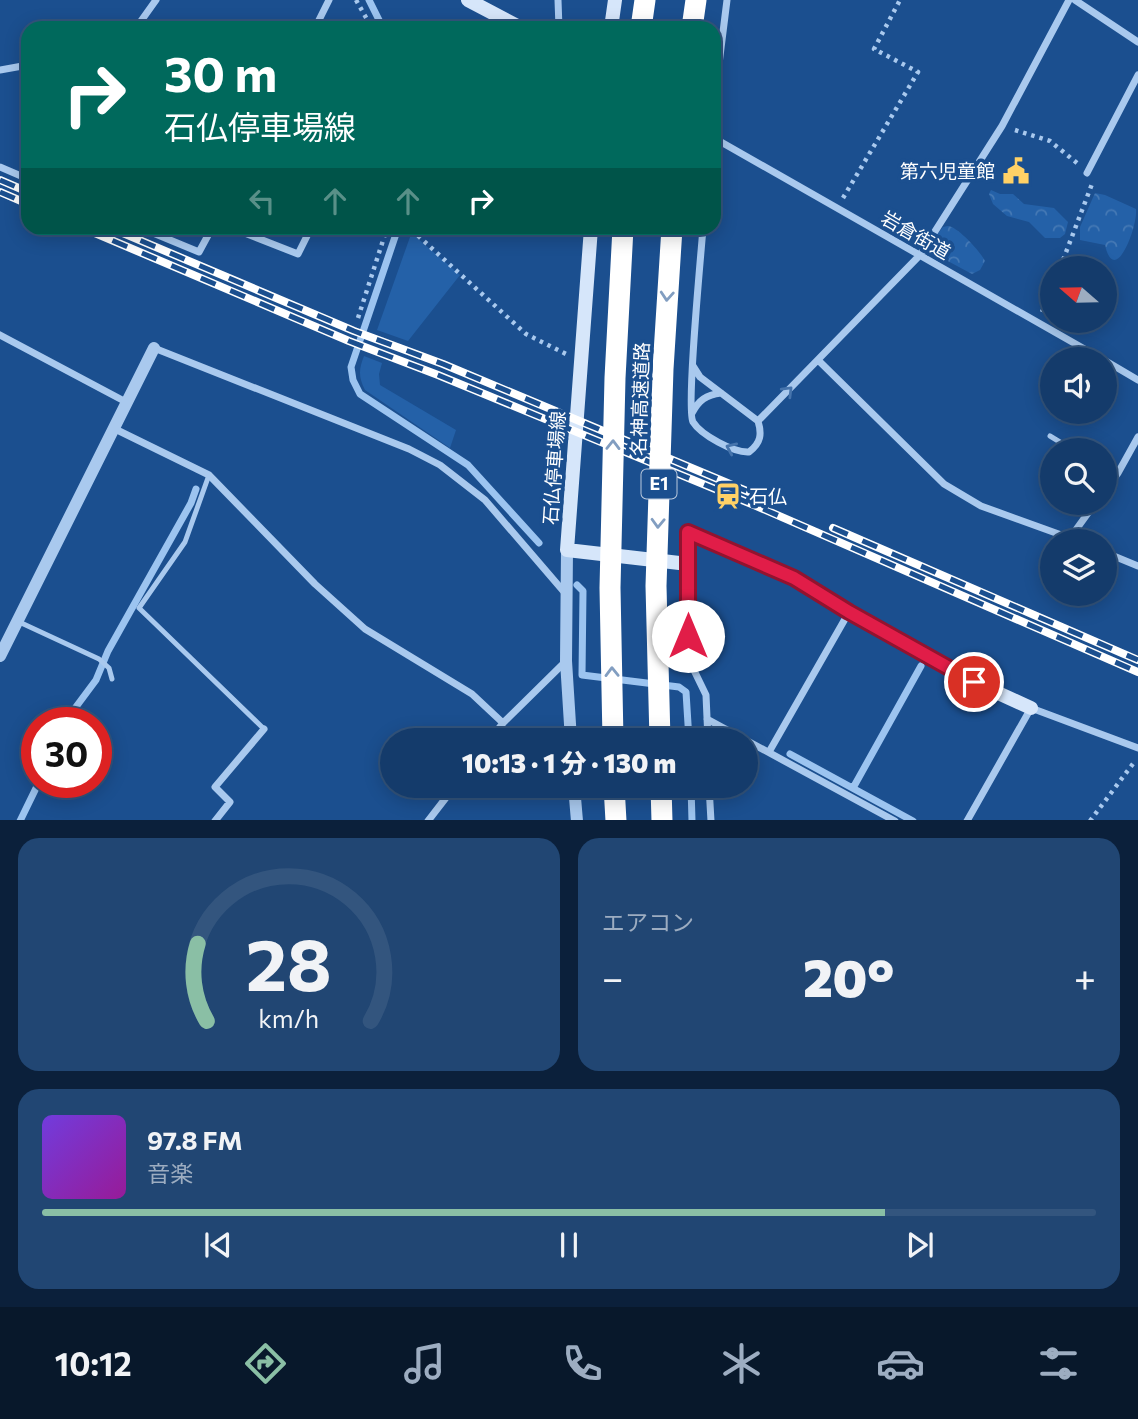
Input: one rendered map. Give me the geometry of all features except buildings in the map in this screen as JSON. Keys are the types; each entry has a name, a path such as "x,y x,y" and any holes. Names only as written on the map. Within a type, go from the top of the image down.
{"highway":[{"path":"642,21 645,0"},
{"path":"693,21 695,0"},
{"name":"名神高速道路","path":"613,728 610,588 615,378 623,235"},
{"name":"名神高速道路","path":"660,728 656,586 671,235"},
{"path":"615,798 616,820"},
{"path":"661,798 662,820"}],"main road":[{"path":"468,0 508,21"},
{"path":"612,21 615,0"},
{"name":"石仏停車場線","path":"590,235 567,550 688,564"},
{"path":"688,564 688,532 794,578 974,682 1031,708"}],"street":[{"path":"141,21 156,0"},
{"path":"318,21 329,0"},
{"path":"558,0 559,21"},
{"path":"721,48 727,0"},
{"path":"758,421 920,255 1002,125 1069,0"},
{"path":"1075,0 1138,42"},
{"path":"0,70 21,66"},
{"path":"1087,173 1138,75"},
{"name":"岩倉街道","path":"721,142 1080,347"},
{"path":"0,167 21,176"},
{"path":"158,235 199,252 208,235"},
{"path":"250,235 298,254 308,235"},
{"path":"694,366 700,377 758,421 761,432 759,441 749,452 741,453 727,448 694,423 691,414 694,366 703,235"},
{"path":"0,335 126,402"},
{"path":"0,656 153,348 409,449 440,465 485,500 565,594"},
{"path":"818,360 944,484 981,506 1046,529"},
{"name":"岩倉街道","path":"1117,368 1138,380"},
{"path":"691,414 698,402 709,395 721,393"},
{"path":"113,428 209,475 315,584 365,629 472,694 503,723"},
{"path":"1117,474 1138,437"},
{"path":"567,550 566,661 570,728"},
{"path":"1117,557 1138,566"},
{"path":"688,564 689,660 706,695 707,728"},
{"path":"769,752 849,612"},
{"path":"499,728 566,661"},
{"path":"968,820 1031,708 1138,748"},
{"path":"707,719 893,820"},
{"path":"216,820 230,802 215,787 264,729"},
{"path":"429,820 446,798"},
{"path":"575,798 577,820"},
{"path":"709,798 710,820"}],"lane":[{"path":"209,475 184,542 139,608 264,729"},
{"path":"17,621 99,659 109,668 112,679"}],"path":[{"path":"356,0 368,21"},
{"path":"837,208 918,72 874,48 900,0"},
{"path":"1002,125 1050,141 1087,173 1092,183 1065,256"},
{"path":"358,318 385,235"},
{"path":"417,235 526,334 580,362"},
{"path":"1038,323 1040,318"},
{"path":"1091,820 1138,758"}],"green space":[{"path":"991,190 1000,194 1013,194 1024,204 1054,208 1068,222 1065,234 1060,238 1045,238 1029,222 1007,216 993,204 989,194"},
{"path":"1095,193 1136,209 1130,239 1117,258 1117,256 1109,256 1105,245 1080,240 1080,227"},
{"path":"948,226 963,235 985,261 980,270 972,274 931,252 929,245 943,227"},
{"path":"410,237 416,237 460,275 408,341 377,330"},
{"path":"364,356 382,363 380,385 456,430 450,448 365,390 360,373"}],"waterway":[{"path":"369,0 380,21"},
{"path":"396,235 351,367 353,380 360,394 468,465 539,543"},
{"path":"76,707 96,680 108,651 191,503 196,489"},
{"path":"577,585 583,591 582,675 679,687 686,692 688,728"},
{"path":"853,788 921,666"},
{"path":"790,754 911,820"},
{"path":"20,820 31,798"},
{"path":"691,798 692,820"}],"railway":[{"path":"0,180 21,189"},
{"path":"0,192 21,201"},
{"path":"99,235 349,341 754,505 1138,672"},
{"path":"128,235 354,331 443,364 749,492"},
{"path":"833,528 1138,660"}],"place":[{"name":"第六児童館","path":"1016,171"},
{"name":"石仏","path":"728,496"}],"route":[{"path":"688,636 688,532 794,578 974,682"}]}
